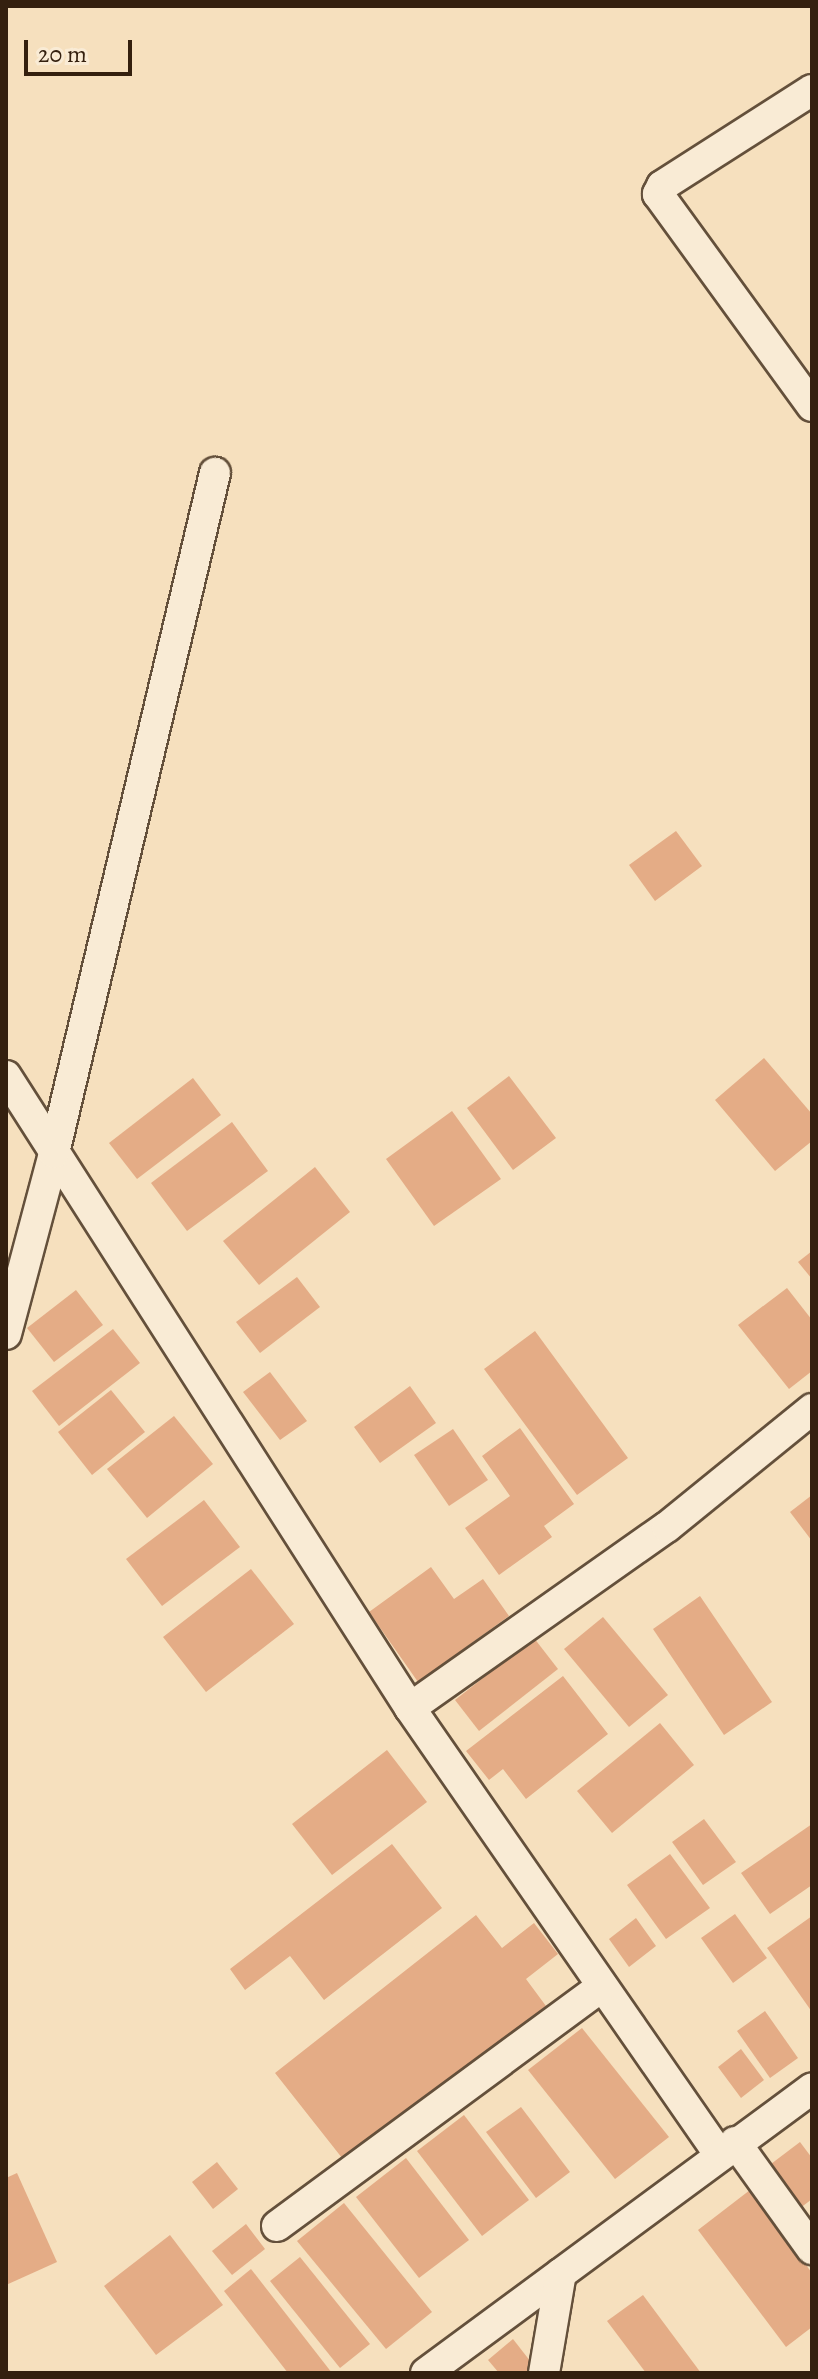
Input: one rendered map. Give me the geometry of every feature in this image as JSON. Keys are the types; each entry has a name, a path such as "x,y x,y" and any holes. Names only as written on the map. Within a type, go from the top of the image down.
{"street":[{"path":"812,90 662,186 658,194 812,406"},
{"path":"6,1334 54,1153 215,473"},
{"path":"6,1076 410,1708 602,1986 727,2148 812,2249"},
{"path":"410,1708 667,1527 812,1409"},
{"path":"277,2226 602,1986"},
{"path":"426,2373 812,2088"},
{"path":"544,2373 561,2273"}],"building":[{"path":"676,831 702,866 655,901 629,865"},
{"path":"764,1058 812,1114 812,1141 775,1171 715,1100"},
{"path":"509,1076 556,1138 513,1170 467,1108"},
{"path":"193,1078 221,1115 137,1179 109,1143"},
{"path":"452,1111 501,1179 434,1226 386,1159"},
{"path":"232,1122 268,1171 187,1231 151,1183"},
{"path":"315,1167 350,1212 259,1285 223,1241"},
{"path":"812,1251 812,1279 798,1262"},
{"path":"297,1277 320,1307 260,1353 236,1322"},
{"path":"787,1288 812,1320 812,1371 789,1389 738,1325"},
{"path":"76,1290 103,1325 54,1362 27,1328"},
{"path":"113,1329 140,1363 59,1426 32,1391"},
{"path":"535,1331 628,1458 577,1495 484,1369"},
{"path":"270,1372 307,1421 280,1440 243,1392"},
{"path":"410,1386 436,1423 380,1463 354,1427"},
{"path":"111,1390 145,1432 92,1475 58,1432"},
{"path":"174,1416 213,1464 147,1518 107,1469"},
{"path":"520,1428 574,1504 544,1526 552,1537 499,1575 465,1528 510,1496 482,1456"},
{"path":"453,1429 488,1480 449,1506 414,1455"},
{"path":"812,1495 812,1541 790,1512"},
{"path":"204,1500 240,1547 162,1606 126,1559"},
{"path":"431,1567 454,1599 483,1579 509,1616 418,1682 369,1612"},
{"path":"251,1569 294,1624 206,1692 163,1637"},
{"path":"700,1596 772,1702 724,1735 653,1629"},
{"path":"603,1617 668,1695 629,1727 564,1649"},
{"path":"534,1638 558,1669 479,1731 455,1700"},
{"path":"563,1676 608,1734 526,1799 503,1769 489,1780 466,1751"},
{"path":"660,1723 694,1765 612,1833 577,1791"},
{"path":"387,1750 427,1802 332,1875 292,1824"},
{"path":"704,1819 736,1862 703,1885 672,1842"},
{"path":"812,1824 812,1885 770,1914 741,1873"},
{"path":"392,1844 442,1908 324,2000 290,1956 245,1990 230,1969"},
{"path":"670,1854 710,1908 666,1939 627,1885"},
{"path":"735,1914 767,1958 733,1983 701,1938"},
{"path":"476,1915 502,1948 534,1923 558,1954 526,1979 546,2006 346,2163 275,2073"},
{"path":"812,1916 812,2012 767,1948"},
{"path":"636,1918 656,1946 629,1967 609,1939"},
{"path":"765,2011 798,2058 770,2078 737,2031"},
{"path":"582,2028 669,2137 615,2179 528,2070"},
{"path":"741,2049 764,2080 741,2098 718,2067"},
{"path":"521,2107 570,2172 536,2198 486,2132"},
{"path":"464,2115 529,2200 482,2236 417,2151"},
{"path":"800,2142 812,2158 812,2199 799,2209 767,2167"},
{"path":"406,2158 469,2240 419,2278 356,2197"},
{"path":"217,2162 238,2189 213,2209 192,2182"},
{"path":"17,2173 57,2262 6,2285 6,2178"},
{"path":"750,2190 812,2273 812,2327 786,2347 698,2230"},
{"path":"344,2203 432,2312 386,2349 297,2241"},
{"path":"246,2224 265,2249 232,2275 212,2251"},
{"path":"170,2235 223,2305 156,2355 104,2286"},
{"path":"300,2257 370,2344 340,2368 270,2281"},
{"path":"251,2269 332,2373 288,2373 224,2291"},
{"path":"643,2295 701,2373 646,2373 607,2321"},
{"path":"513,2339 534,2366 531,2373 499,2373 488,2360"}]}
